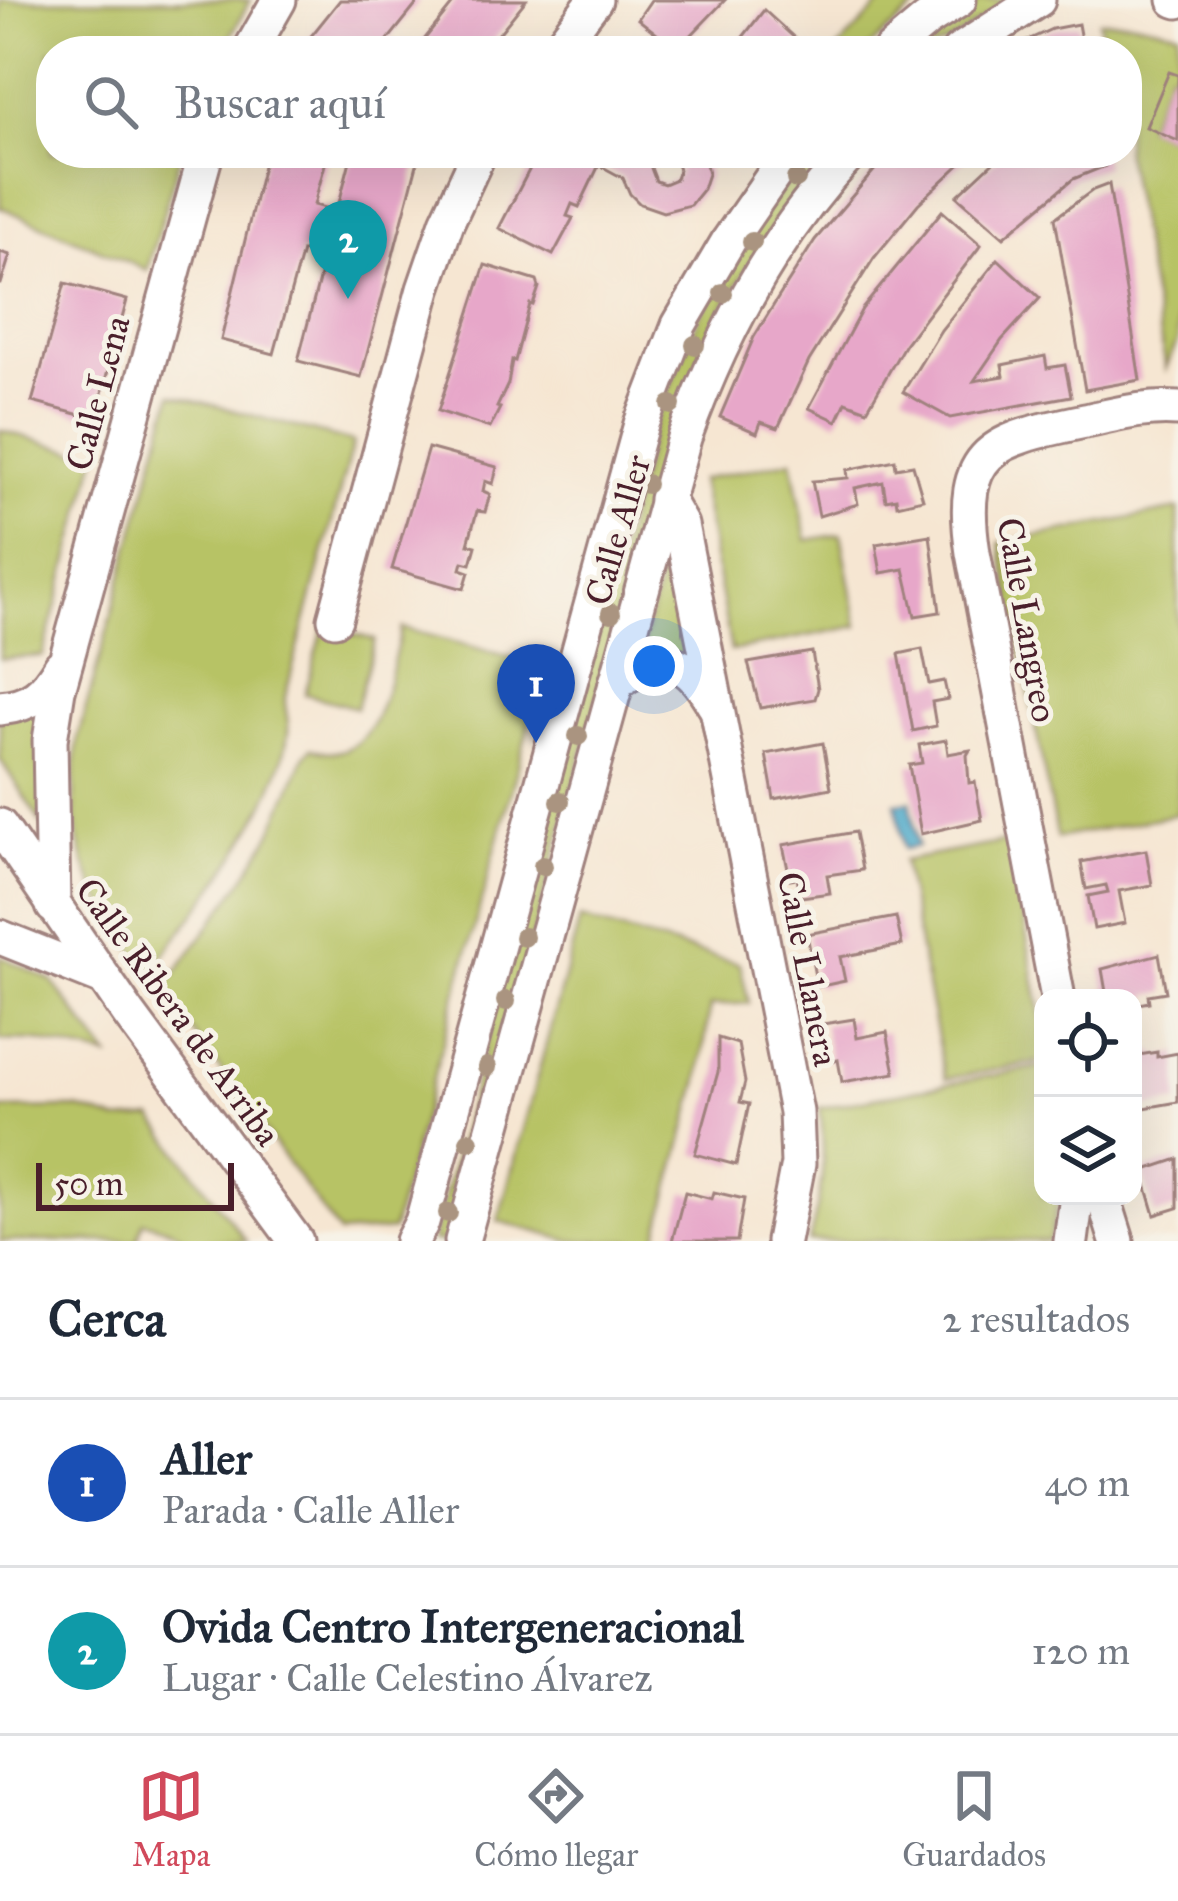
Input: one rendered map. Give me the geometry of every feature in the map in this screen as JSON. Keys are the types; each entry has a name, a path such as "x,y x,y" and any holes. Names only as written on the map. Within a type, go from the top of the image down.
{"street":[{"path":"258,36 278,0"},
{"path":"567,36 595,0"},
{"path":"908,36 959,0"},
{"path":"982,36 1026,7 1065,0"},
{"name":"Calle Lena","path":"53,906 50,740 68,654 202,168"},
{"path":"334,619 424,289 472,168"},
{"name":"Calle Aller","path":"412,1241 422,1222 641,424 679,325 779,168"},
{"name":"Calle Aller","path":"462,1241 690,419 723,339 765,263 837,168"},
{"name":"Calle Langreo","path":"1056,989 973,553 970,489 974,474 990,453 1016,435 1146,409 1178,410"},
{"name":"Calle Llanera","path":"666,499 681,525 796,1112 798,1164 783,1241"},
{"name":"Calle Lena","path":"0,708 21,706 46,692 68,654"},
{"name":"Calle Llanera","path":"616,683 645,662 673,663 698,676 718,712"},
{"name":"Calle Ribera de Arriba","path":"0,826 296,1241"},
{"path":"0,937 104,978"},
{"path":"1071,1241 1076,1205"},
{"path":"1106,1205 1118,1241"}],"green space":[{"path":"0,0 250,0 231,36 36,36 36,168 177,168 147,270 0,207"},
{"path":"885,0 925,0 883,36 850,36"},
{"path":"981,0 1010,0 959,36 934,36"},
{"path":"1099,21 1130,21 1178,31 1178,67 1169,72 1146,126 1178,141 1178,339 1166,368 1128,168 1142,168 1142,36 1102,36"},
{"path":"800,168 818,168 778,217 714,323 670,434 449,1241 432,1241 654,425 699,318 766,208"},
{"path":"172,394 353,442 285,697 288,729 269,795 233,859 150,972 95,889 85,863 78,837 75,775 78,737"},
{"path":"0,430 97,457 43,656 0,659"},
{"path":"792,460 807,540 841,534 858,626 731,651 700,480"},
{"path":"1178,509 1178,814 1057,838 1000,543"},
{"path":"671,533 700,667 641,652"},
{"path":"324,626 375,640 356,708 305,694"},
{"path":"402,628 545,666 392,1230 339,1234 163,990 271,834 305,755 311,748 334,752 352,746 366,733 385,693"},
{"path":"49,706 41,823 0,759 0,718"},
{"path":"1009,841 1036,989 1034,1063 945,1079 903,861"},
{"path":"580,919 740,964 749,1003 710,1006 699,1080 656,1241 571,1241 498,1221"},
{"path":"0,956 52,981 109,1057 38,1041 0,1040"},
{"path":"1034,1068 1034,1205 1058,1205 1049,1241 809,1241 822,1175 820,1108"},
{"path":"77,1108 118,1121 153,1118 246,1241 189,1241 173,1230 143,1221 137,1241 0,1241 0,1109"}],"water":[{"path":"910,801 918,846 904,849 896,803"}],"building":[{"path":"340,0 420,0 391,36 311,36"},
{"path":"456,0 526,0 497,36 427,36"},
{"path":"651,0 725,0 690,36 659,36 638,19"},
{"path":"764,10 792,36 744,36"},
{"path":"1078,24 1080,36 1037,36"},
{"path":"1169,72 1178,75 1178,141 1146,127"},
{"path":"262,168 324,168 314,205 337,211 348,168 416,168 361,377 298,361 325,257 302,251 274,354 221,340"},
{"path":"530,168 598,168 579,207 572,204 567,216 573,218 553,255 499,228"},
{"path":"605,168 651,168 656,181 664,184 676,179 678,168 707,168 708,174 690,205 663,212 640,204 623,178"},
{"path":"876,168 956,168 918,204 874,258 809,361 778,428 761,422 757,433 720,417 754,337 815,240"},
{"path":"987,168 1100,168 1073,179 1004,237 957,196"},
{"path":"1109,184 1140,380 1085,390 1055,218"},
{"path":"942,211 981,245 905,344 867,410 846,402 837,421 809,408 862,309"},
{"path":"0,252 10,255 1,284 0,284"},
{"path":"998,259 1040,298 1002,340 974,381 1004,376 1002,365 1045,356 1047,368 1065,365 1071,396 950,418 903,392 941,330"},
{"path":"485,265 537,281 539,287 490,428 438,411"},
{"path":"65,283 127,300 95,419 32,402"},
{"path":"428,448 497,467 493,484 485,481 483,491 490,494 485,512 477,511 468,544 476,546 471,564 463,562 461,569 469,572 464,589 392,569"},
{"path":"895,460 896,468 913,465 923,499 897,505 896,498 886,500 883,482 855,488 858,504 819,516 812,481 848,478 847,470"},
{"path":"930,535 940,612 915,616 904,569 881,573 876,544"},
{"path":"922,649 929,684 944,681 948,699 932,702 936,726 913,731 899,654"},
{"path":"812,652 818,689 815,699 760,708 748,663"},
{"path":"946,740 948,754 970,750 969,783 975,782 982,820 921,834 909,765 922,763 919,745"},
{"path":"823,743 831,788 774,799 766,754"},
{"path":"855,832 862,870 827,875 830,893 801,897 797,878 790,879 783,845"},
{"path":"1146,850 1152,885 1119,891 1125,923 1094,929 1088,896 1108,892 1106,885 1086,889 1081,862"},
{"path":"896,917 902,945 840,957 845,981 817,987 807,934"},
{"path":"1159,954 1166,992 1148,995 1149,1002 1142,1003 1142,989 1105,989 1102,969"},
{"path":"854,1019 857,1038 887,1032 895,1073 842,1082 838,1060 831,1062 823,1024"},
{"path":"718,1038 738,1044 745,1082 740,1102 749,1104 736,1165 695,1154 718,1072"},
{"path":"1178,1053 1178,1102 1142,1108 1142,1054"},
{"path":"1178,1159 1178,1208 1155,1215 1142,1171"},
{"path":"685,1192 712,1199 714,1192 744,1199 737,1241 672,1241"}],"place":[{"name":"Ovida Centro Intergeneracional","path":"348,299"},
{"name":"Aller","path":"536,743"}]}
